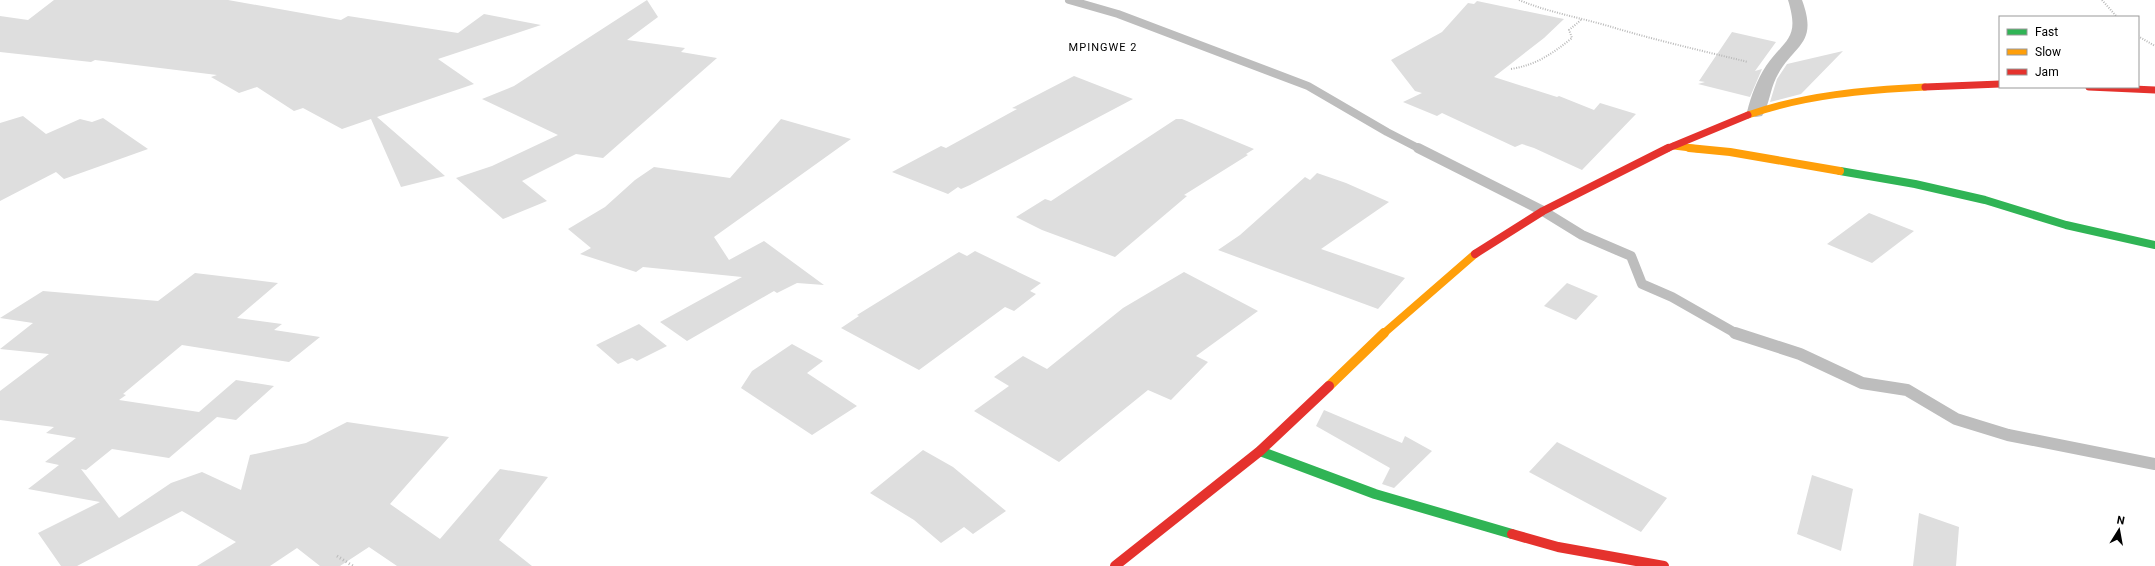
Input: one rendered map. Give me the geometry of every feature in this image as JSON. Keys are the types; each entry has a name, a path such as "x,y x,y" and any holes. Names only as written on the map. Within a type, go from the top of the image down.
{"street":[{"path":"1756,112 1758,98 1774,67 1796,42 1800,29 1800,16 1796,0"},
{"path":"1115,566 1260,451 1392,326 1470,257 1543,211 1671,146 1756,112 1813,98 1850,92 1900,88 1999,84"},
{"path":"2112,88 2155,90"},
{"path":"1671,146 1730,152 1937,189 1985,200 2066,225 2155,245"},
{"path":"1260,451 1375,494 1558,547 1664,566"}],"path":[{"path":"1518,0 1538,8 1669,44 1774,67"},
{"path":"2102,0 2116,16"},
{"path":"1511,69 1524,68 1549,58 1572,38 1570,30 1581,19"},
{"path":"2139,37 2155,46"},
{"path":"337,556 353,566"}],"building":[{"path":"54,0 228,0 341,20 348,16 458,33 484,14 541,25 438,59 474,84 377,117 445,176 401,187 371,119 342,129 303,108 294,111 257,87 239,93 211,77 217,75 95,60 91,62 0,52 0,16 28,20"},
{"path":"647,0 658,17 627,40 685,48 681,52 717,58 603,158 576,154 522,181 547,201 503,219 456,178 492,166 558,135 482,99 514,86"},
{"path":"1477,1 1564,19 1544,38 1494,77 1557,97 1559,96 1594,110 1600,103 1636,114 1582,170 1534,148 1522,144 1515,147 1442,113 1437,116 1403,102 1422,93 1415,91 1391,60 1442,32 1468,3 1474,4"},
{"path":"1732,32 1776,42 1755,71 1762,69 1750,97 1698,84 1705,82 1699,81"},
{"path":"1843,51 1801,94 1770,102 1777,79 1787,64"},
{"path":"1074,76 1133,99 970,185 961,189 958,187 948,194 892,172 941,146 946,148 1017,109 1012,108"},
{"path":"23,116 46,134 80,119 92,122 103,118 148,149 64,179 56,172 0,201 0,123"},
{"path":"781,119 851,139 714,237 729,260 764,241 824,285 797,283 777,293 774,291 687,341 660,322 742,277 643,267 636,272 580,254 591,248 568,229 605,207 635,180 654,167 730,178"},
{"path":"1176,119 1182,119 1254,149 1246,154 1248,155 1184,195 1187,196 1115,257 1042,230 1016,217 1045,199 1051,201"},
{"path":"1317,173 1346,183 1389,202 1321,249 1405,278 1378,309 1218,250 1240,235 1305,177 1310,180"},
{"path":"1869,213 1914,231 1872,263 1827,244"},
{"path":"975,251 1041,283 1030,291 1036,294 1014,311 1005,307 919,370 841,328 859,316 857,315 959,252 967,256"},
{"path":"1184,272 1258,311 1196,356 1208,362 1171,400 1148,390 1059,462 974,411 1009,386 994,377 1023,356 1047,369 1123,308"},
{"path":"195,273 278,283 237,318 282,324 274,330 320,337 289,362 182,345 123,394 126,395 119,400 199,412 236,380 274,386 236,420 217,417 169,458 112,449 86,470 81,469 119,518 171,483 202,472 241,490 250,455 306,443 347,422 449,437 390,504 440,539 500,469 548,477 499,540 532,566 397,566 369,547 340,566 320,566 297,548 270,566 197,566 236,542 182,511 77,566 61,566 38,533 100,502 28,489 59,465 45,462 76,438 46,433 54,427 0,420 0,391 49,354 0,349 33,323 0,318 43,291 158,301"},
{"path":"1567,283 1598,296 1576,320 1544,306"},
{"path":"639,324 667,346 637,361 632,358 618,364 596,345"},
{"path":"792,344 823,361 807,373 857,406 812,435 741,388 752,371"},
{"path":"1324,410 1402,443 1405,436 1432,451 1394,488 1382,484 1390,468 1316,426"},
{"path":"1557,442 1667,498 1641,532 1529,472"},
{"path":"923,450 953,467 1006,511 973,534 964,527 941,543 914,520 870,493"},
{"path":"1812,475 1853,489 1841,551 1797,534"},
{"path":"1919,513 1959,527 1956,566 1913,566"}],"waterway":[{"path":"1069,0 1118,14 1308,86 1387,132 1420,149"},
{"path":"1418,148 1543,211 1582,235 1631,256 1642,284 1672,297 1736,333"},
{"path":"1736,333 1800,354 1862,383 1907,390 1956,419 2008,435 2155,464"}],"traffic: fast":[{"path":"1840,171 1915,184 1985,200 2066,225 2155,245"},
{"path":"1260,451 1375,494 1512,534"}],"traffic: slow":[{"path":"1748,115 1768,108 1812,97 1858,91 1925,87"},
{"path":"1674,146 1730,152 1840,171"},
{"path":"1329,386 1392,326 1475,254"}],"traffic: jam":[{"path":"1925,87 1999,84"},
{"path":"2111,88 2155,90"},
{"path":"1475,254 1543,211 1671,146 1748,115"},
{"path":"1115,566 1260,451 1329,386"},
{"path":"1512,534 1558,547 1664,566"}],"district":[{"name":"MPINGWE 2","path":"1103,47"}]}
